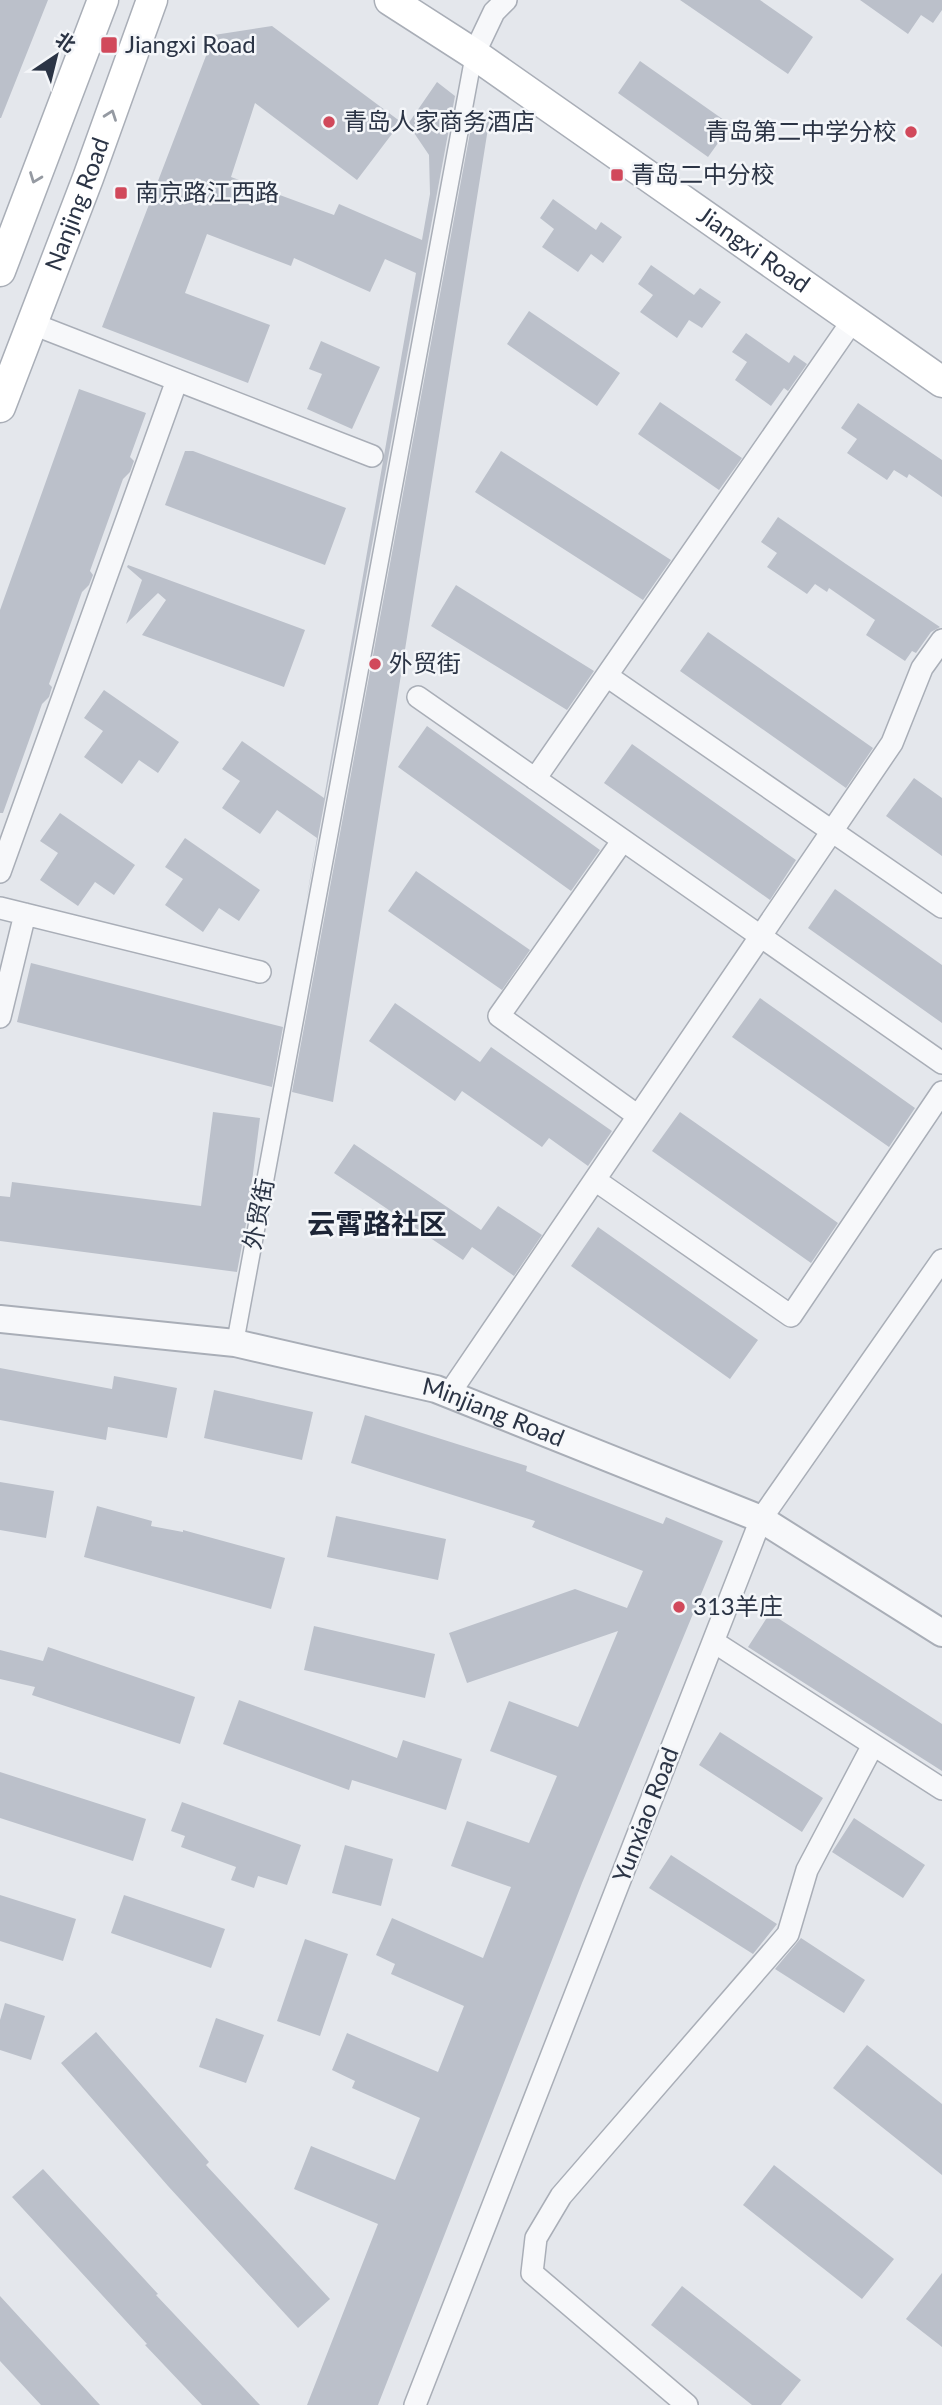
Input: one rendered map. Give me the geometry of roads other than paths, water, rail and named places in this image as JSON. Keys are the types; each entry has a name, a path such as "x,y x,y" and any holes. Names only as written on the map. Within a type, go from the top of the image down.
{"main road":[{"name":"Nanjing Road","path":"0,271 103,0"},
{"name":"Nanjing Road","path":"0,408 152,0"},
{"name":"Jiangxi Road","path":"390,0 474,54 942,383"}],"street":[{"path":"474,54 494,12 506,0"},
{"name":"外贸街","path":"235,1343 474,54"},
{"path":"535,779 853,320"},
{"path":"33,324 372,456"},
{"path":"0,872 177,380"},
{"path":"449,1394 892,743 922,668 942,640"},
{"path":"607,676 942,907"},
{"path":"418,697 942,1063"},
{"path":"623,840 499,1016 638,1116"},
{"path":"0,908 260,972"},
{"path":"0,1017 25,914"},
{"path":"595,1180 791,1316 942,1092"},
{"name":"Yunxiao Road","path":"415,2405 761,1519 942,1260"},
{"name":"Minjiang Road","path":"0,1319 235,1343 436,1389 761,1519 942,1633"},
{"path":"714,1642 942,1789"},
{"path":"687,2405 532,2273 536,2238 561,2196 788,1934 807,1870 873,1745"}],"place":[{"name":"Jiangxi Road","path":"109,45"},
{"name":"青岛人家商务酒店","path":"329,122"},
{"name":"青岛第二中学分校","path":"911,132"},
{"name":"青岛二中分校","path":"617,175"},
{"name":"南京路江西路","path":"121,193"},
{"name":"外贸街","path":"375,664"},
{"name":"313羊庄","path":"679,1607"}],"district":[{"name":"云霄路社区","path":"377,1224"}]}
